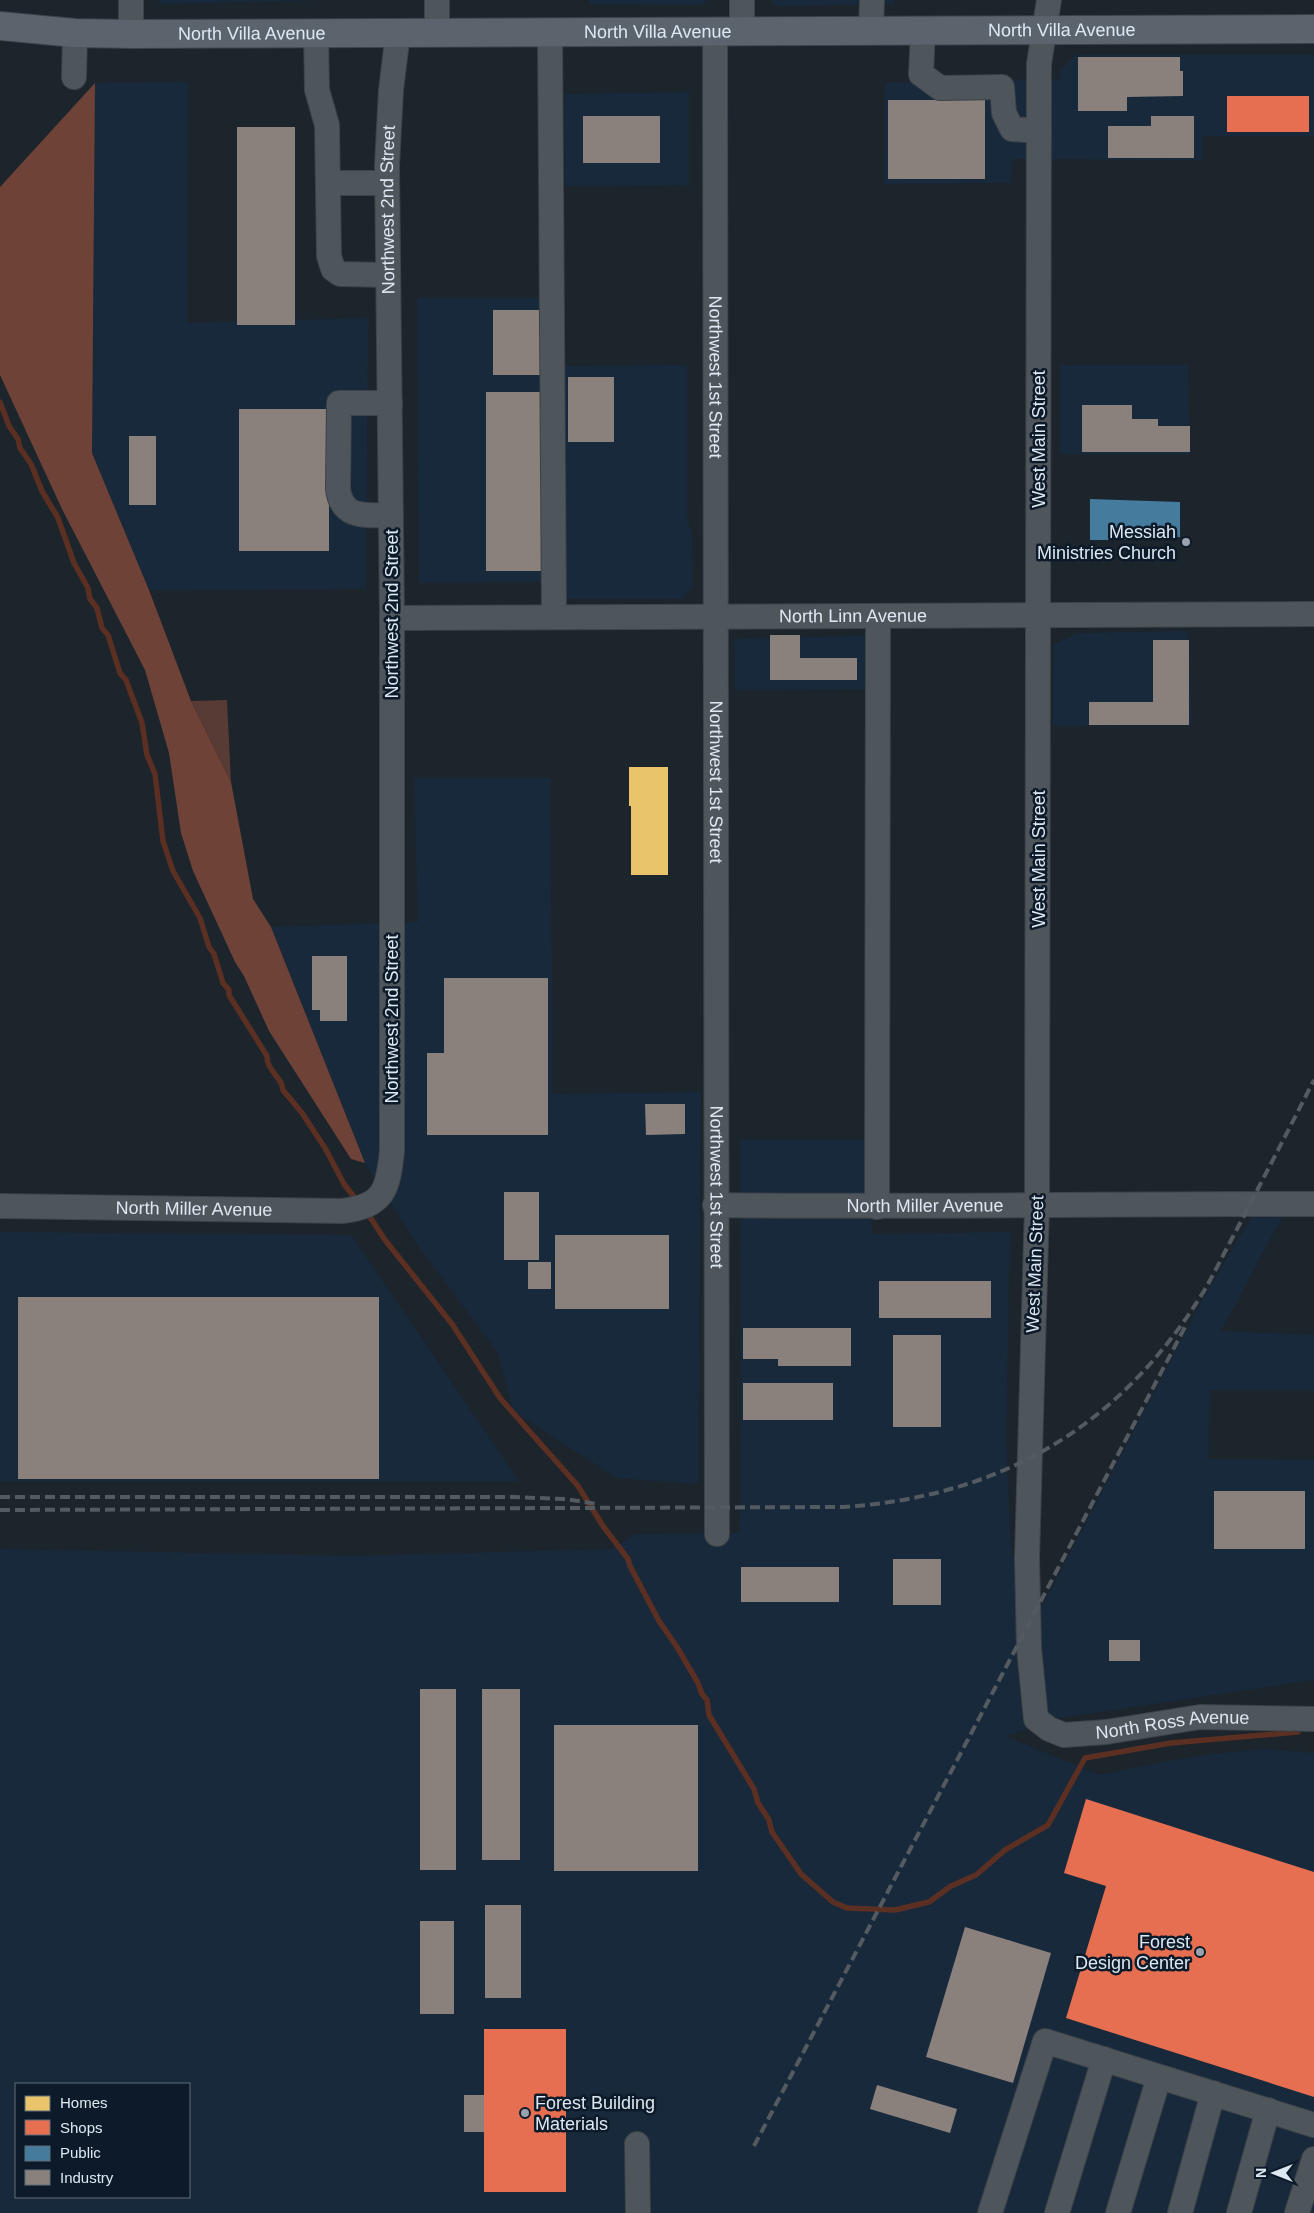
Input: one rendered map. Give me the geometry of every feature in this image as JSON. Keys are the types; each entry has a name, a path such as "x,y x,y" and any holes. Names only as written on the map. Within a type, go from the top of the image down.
{"main road":[{"name":"North Villa Avenue","path":"0,26 75,33 131,34 1314,29"}],"street":[{"path":"131,0 131,34"},
{"path":"437,0 437,32"},
{"path":"742,0 742,30"},
{"path":"871,30 872,0"},
{"name":"West Main Street","path":"1036,1719 1029,1648 1027,1558 1037,1205 1040,616 1039,64 1049,0"},
{"path":"923,30 921,74 940,88 1002,87 1004,113 1012,130 1039,131"},
{"name":"Northwest 1st Street","path":"714,31 717,1534"},
{"path":"550,32 554,617"},
{"path":"74,77 75,33"},
{"path":"316,33 317,90 328,126 329,256 333,269 340,274 388,275"},
{"name":"Northwest 2nd Street","path":"376,1199 387,1186 392,1151 392,618 387,182 391,90 398,33"},
{"path":"328,183 387,182"},
{"path":"390,403 339,403 338,489 340,500 346,509 360,515 391,515"},
{"name":"North Linn Avenue","path":"392,618 1314,614"},
{"path":"877,1207 878,616"},
{"name":"North Miller Avenue","path":"0,1206 342,1211 376,1199"},
{"name":"North Miller Avenue","path":"715,1205 877,1207 1113,1203 1314,1204"},
{"name":"North Ross Avenue","path":"1036,1719 1049,1729 1064,1734 1106,1732 1200,1717 1314,1719"},
{"path":"990,2213 1045,2041 1314,2125"},
{"path":"1057,2213 1104,2059"},
{"path":"1118,2213 1159,2077"},
{"path":"1180,2213 1213,2093"},
{"path":"1239,2213 1268,2110"},
{"path":"637,2144 638,2213"},
{"path":"1297,2213 1314,2160"}],"shaded area":[{"path":"158,0 321,0 161,4"},
{"path":"590,0 708,0 701,5 590,4"},
{"path":"771,0 894,0 894,4 775,6"},
{"path":"1075,55 1314,55 1314,136 1202,136 1202,160 1012,159 1011,183 884,184 885,83 1061,79 1060,71"},
{"path":"188,82 187,323 368,318 366,589 149,590 92,453 95,83"},
{"path":"95,83 92,453 149,590 191,701 231,782 253,899 271,927 365,1163 351,1159 269,1031 244,976 235,962 193,871 181,833 169,753 145,670 62,509 0,375 0,187"},
{"path":"689,92 689,185 565,186 565,94"},
{"path":"417,298 544,298 543,582 419,583"},
{"path":"687,365 687,515 692,536 693,587 681,599 562,599 561,366"},
{"path":"1060,365 1188,365 1190,454 1060,454"},
{"path":"1187,631 1189,640 1192,725 1053,726 1054,644 1078,633"},
{"path":"888,635 889,689 735,690 734,639"},
{"path":"227,700 231,782 191,701"},
{"path":"414,778 550,778 553,1094 701,1092 698,1484 617,1478 513,1411 498,1353 419,1247 365,1163 271,927 418,922"},
{"path":"740,1140 868,1140 872,1234 1010,1232 1006,1439 1011,1551 1041,1608 1206,1293 1253,1215 1282,1217 1221,1331 1314,1335 1314,1390 1210,1390 1208,1459 1314,1460 1314,1680 1060,1718 1005,1736 1099,1775 1211,1754 1265,1749 1314,1753 1314,2213 0,2213 0,1549 353,1556 613,1549 635,1534 739,1533 741,1483"},
{"path":"0,1232 351,1235 519,1481 0,1481"}],"building: Homes":[{"path":"629,767 668,767 668,875 631,875"}],"building: Shops":[{"path":"1227,96 1309,96 1309,132 1227,132"},
{"name":"Forest Design Center","path":"1086,1799 1314,1872 1314,2097 1066,2018 1106,1886 1064,1873"},
{"name":"Forest Building Materials","path":"484,2029 566,2029 566,2192 484,2192"}],"building: Public":[{"path":"1090,499 1180,502 1180,537 1128,537 1128,540 1090,540"}],"building: Industry":[{"path":"1078,57 1180,57 1180,71 1183,71 1183,96 1127,97 1127,111 1078,111"},
{"path":"888,100 985,100 985,179 888,179"},
{"path":"583,116 660,116 660,163 583,163"},
{"path":"1151,116 1194,116 1194,158 1108,158 1108,126 1151,126"},
{"path":"237,127 295,127 295,325 237,325"},
{"path":"493,310 541,310 541,375 493,375"},
{"path":"568,377 614,377 614,442 568,442"},
{"path":"486,392 541,392 541,571 486,571"},
{"path":"1082,405 1132,405 1132,419 1158,419 1158,426 1190,426 1190,452 1082,452"},
{"path":"239,409 329,409 329,551 239,551"},
{"path":"129,436 156,436 156,505 129,505"},
{"path":"770,635 800,635 800,658 857,658 857,680 770,680"},
{"path":"1153,640 1189,640 1189,725 1089,725 1089,702 1153,702"},
{"path":"312,956 347,956 347,1021 320,1021 320,1010 312,1010"},
{"path":"444,978 548,978 548,1135 427,1135 427,1053 444,1053"},
{"path":"645,1104 685,1104 685,1134 646,1135"},
{"path":"504,1192 539,1192 539,1260 504,1260"},
{"path":"555,1235 669,1235 669,1309 555,1309"},
{"path":"528,1262 551,1262 551,1289 528,1289"},
{"path":"879,1281 991,1281 991,1318 879,1318"},
{"path":"18,1297 379,1297 379,1479 18,1479"},
{"path":"743,1328 851,1328 851,1366 778,1366 778,1359 743,1359"},
{"path":"893,1335 941,1335 941,1427 893,1427"},
{"path":"743,1383 833,1383 833,1420 743,1420"},
{"path":"1214,1491 1305,1491 1305,1549 1214,1549"},
{"path":"893,1559 941,1559 941,1605 893,1605"},
{"path":"741,1567 839,1567 839,1602 741,1602"},
{"path":"1109,1640 1140,1640 1140,1661 1109,1661"},
{"path":"420,1689 456,1689 456,1870 420,1870"},
{"path":"482,1689 520,1689 520,1860 482,1860"},
{"path":"554,1725 698,1725 698,1871 554,1871"},
{"path":"485,1905 521,1905 521,1998 485,1998"},
{"path":"420,1921 454,1921 454,2014 420,2014"},
{"path":"965,1927 1051,1953 1013,2083 926,2057"},
{"path":"877,2085 957,2109 950,2133 870,2109"},
{"path":"464,2095 484,2095 484,2132 464,2132"}],"waterway":[{"path":"0,402 9,426 18,439 20,448 31,464 42,491 58,518 74,563 88,588 90,599 97,608 102,628 108,635 120,673 126,680 142,723 147,755 155,774 163,841 173,871 200,918 223,983 229,990 229,995 267,1056 269,1066 283,1090 302,1113 325,1148 344,1184 358,1202"},
{"path":"366,1211 385,1240 452,1324 500,1398 578,1486 603,1526 628,1559 659,1621 677,1647 707,1700 709,1715 754,1789 758,1803 769,1820 772,1832 801,1874 833,1902 847,1908 895,1910 929,1902 951,1886 976,1875 1005,1850 1048,1825 1085,1758 1171,1743 1298,1732"}],"railway":[{"path":"0,1510 844,1507 901,1500 955,1488 1005,1470 1052,1446 1095,1416 1135,1381 1171,1339 1204,1291 1314,1080"},
{"path":"754,2146 1185,1327"},
{"path":"0,1497 511,1497 565,1499 597,1504"}],"place":[{"name":"Messiah Ministries Church","path":"1186,542"},
{"name":"Forest Design Center","path":"1200,1952"},
{"name":"Forest Building Materials","path":"525,2113"}]}
